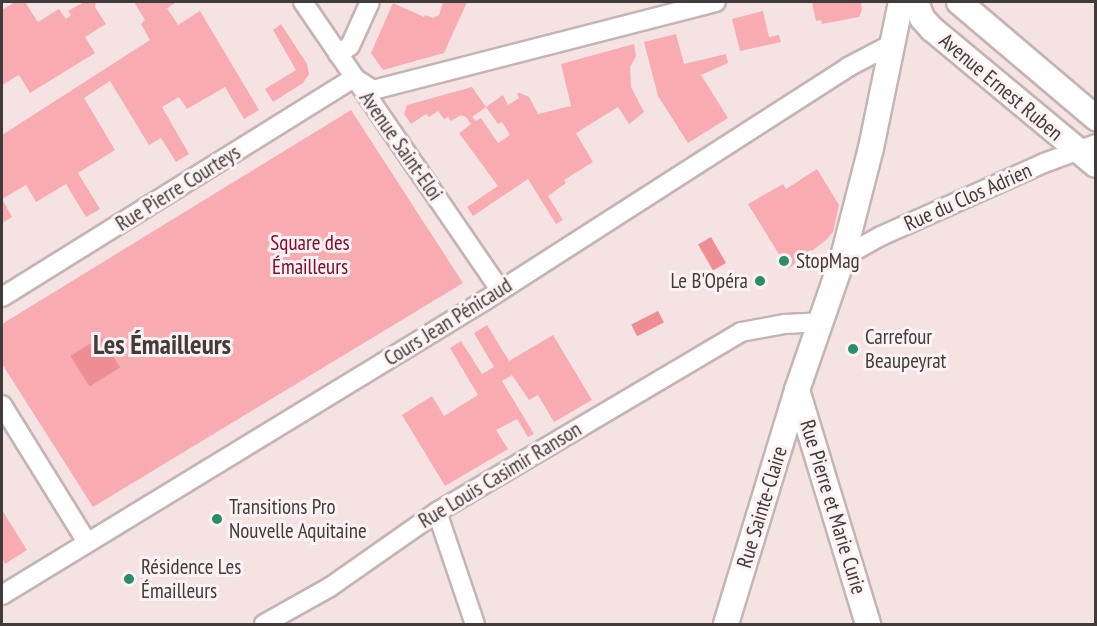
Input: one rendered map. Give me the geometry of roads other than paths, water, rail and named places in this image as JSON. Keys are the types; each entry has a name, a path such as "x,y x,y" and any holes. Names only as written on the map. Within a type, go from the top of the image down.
{"street":[{"name":"Avenue Saint-Eloi","path":"303,2 500,290"},
{"path":"338,54 350,46 370,2"},
{"path":"354,78 373,90 716,2"},
{"path":"797,390 843,257 861,191 901,2"},
{"name":"Avenue Ernest Ruben","path":"916,2 922,18 932,29 1090,154"},
{"name":"Avenue Ernest Ruben","path":"958,2 1095,118"},
{"name":"Cours Jean Pénicaud","path":"2,595 500,290 848,68 891,45"},
{"name":"Rue Pierre Courteys","path":"2,297 354,78"},
{"name":"Rue du Clos Adrien","path":"843,257 881,236 1034,167 1090,154"},
{"name":"Rue Louis Casimir Ranson","path":"264,624 330,587 437,512 741,333 785,324 821,322"},
{"name":"Rue Sainte-Claire","path":"726,624 797,390"},
{"name":"Rue Pierre et Marie Curie","path":"797,390 868,624"},
{"path":"2,405 87,542"},
{"path":"437,512 475,624"}],"place":[{"name":"StopMag","path":"784,261"},
{"name":"Le B'Opéra","path":"760,281"},
{"name":"Carrefour Beaupeyrat","path":"853,349"},
{"name":"Transitions Pro Nouvelle Aquitaine","path":"217,519"},
{"name":"Résidence Les Émailleurs","path":"129,579"}],"district":[{"name":"Les Émailleurs","path":"162,345"}],"park label":[{"name":"Square des Émailleurs","path":"310,255"}]}
